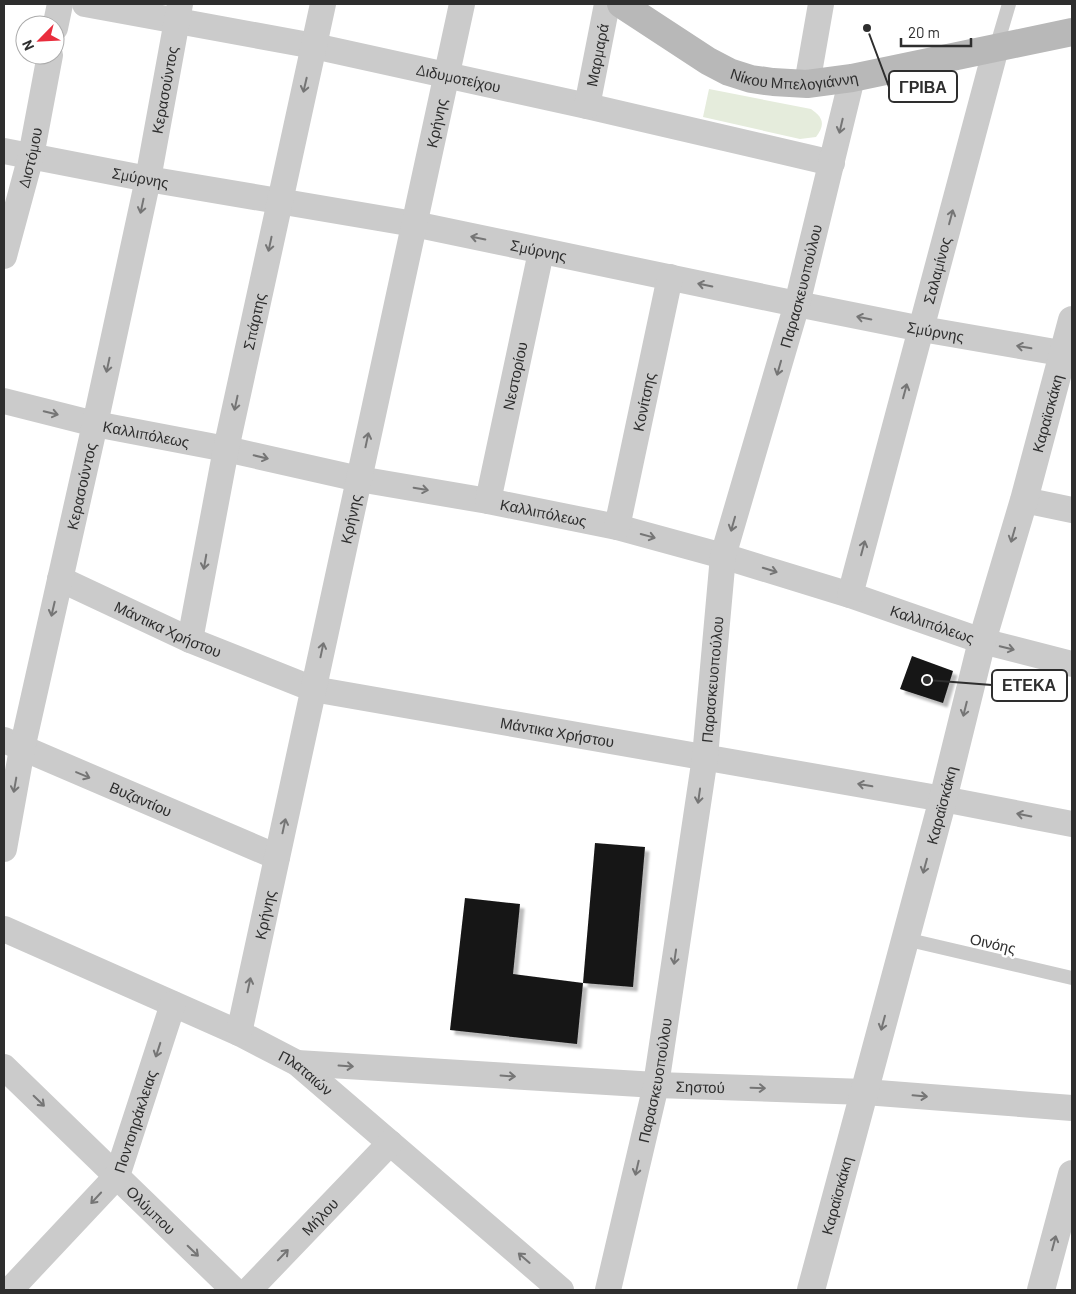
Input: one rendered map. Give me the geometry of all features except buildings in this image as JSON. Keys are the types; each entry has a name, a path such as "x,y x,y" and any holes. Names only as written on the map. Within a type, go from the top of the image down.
{"main road":[{"name":"Νίκου Μπελογιάννη","path":"621,4 708,61 729,72 751,79 807,84 852,78 1072,32"}],"street":[{"name":"Διδυμοτείχου","path":"85,4 178,13 314,46 587,106 832,163"},
{"name":"Σπάρτης","path":"190,640 226,449 323,4"},
{"name":"Κρήνης","path":"239,1032 462,4"},
{"name":"Μαρμαρά","path":"587,106 607,4"},
{"path":"807,84 821,4"},
{"name":"Κερασούντος","path":"4,849 13,745 60,579 95,424 148,179 178,13"},
{"name":"Σαλαμίνος","path":"850,595 996,48"},
{"name":"Διστόμου","path":"4,256 31,156 48,65"},
{"name":"Παρασκευοπούλου","path":"608,1290 656,1085 705,757 723,556 797,304 852,78"},
{"name":"Σμύρνης","path":"4,151 148,179 414,224 541,252 922,329 1068,354"},
{"name":"Νεστορίου","path":"488,501 541,252"},
{"name":"Κονίτσης","path":"617,527 670,277"},
{"name":"Καραϊσκάκη","path":"812,1290 943,799 982,642 1068,354 1072,320"},
{"name":"Καλλιπόλεως","path":"4,401 95,424 226,449 359,479 488,501 617,527 723,556 850,595 982,642 1072,664"},
{"path":"1024,500 1072,510"},
{"name":"Μάντικα Χρήστου","path":"60,579 190,640 313,689 943,799 1072,824"},
{"name":"Βυζαντίου","path":"13,745 277,857"},
{"name":"Πλαταιών","path":"4,929 239,1032 297,1062 561,1290"},
{"name":"Ποντοηράκλειας","path":"10,1290 117,1176 173,1004"},
{"name":"Σηστού","path":"297,1062 656,1085 865,1092 1072,1108"},
{"name":"Ολύμπου","path":"4,1067 234,1290"},
{"name":"Μήλου","path":"250,1290 390,1143"},
{"path":"1041,1290 1072,1174"}],"lane":[{"name":"Σαλαμίνος","path":"996,48 1009,4"},
{"name":"Οινόης","path":"905,939 1072,978"}],"green space":[{"path":"709,89 811,109 821,119 821,129 816,137 800,139 703,117"}],"place":[{"name":"ΓΡΙΒΑ","path":"867,28"},
{"name":"ΕΤΕΚΑ","path":"927,680"}]}
